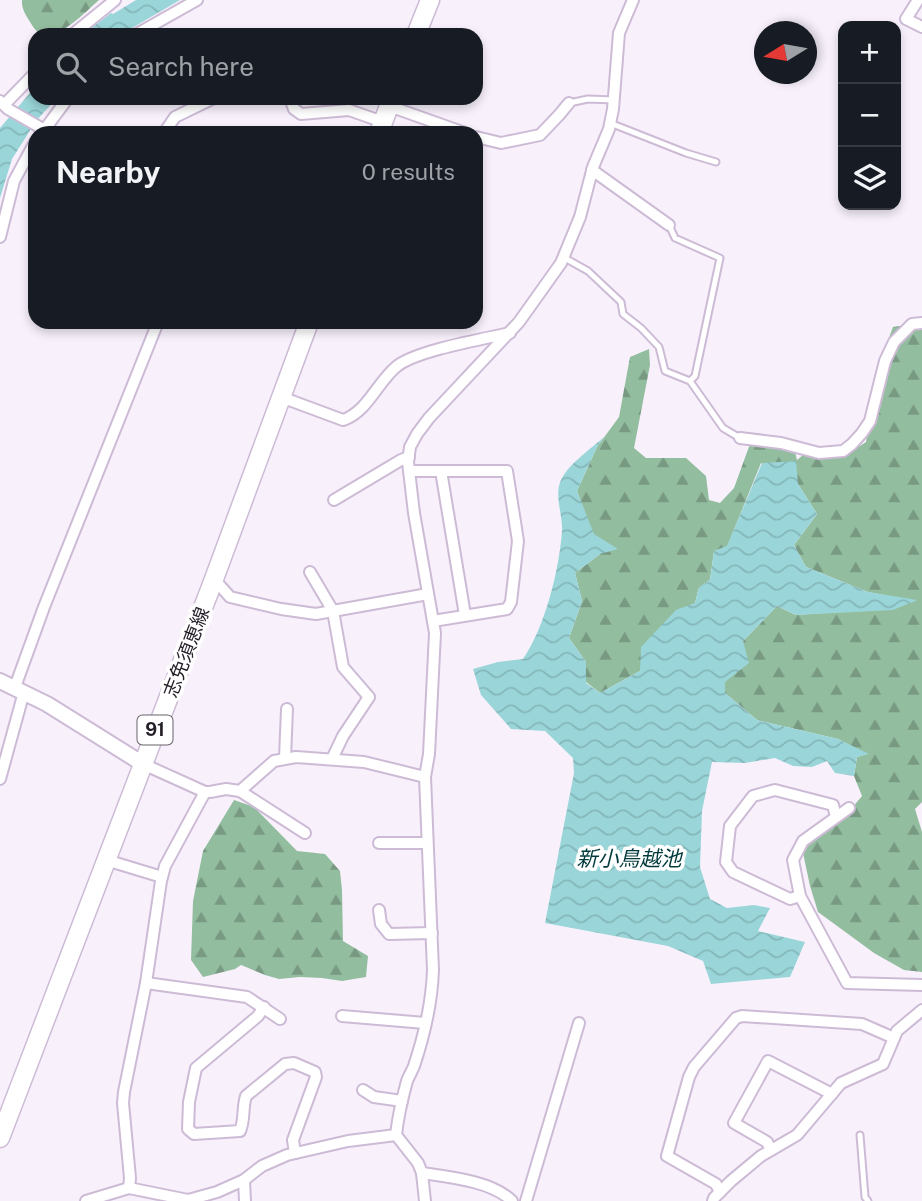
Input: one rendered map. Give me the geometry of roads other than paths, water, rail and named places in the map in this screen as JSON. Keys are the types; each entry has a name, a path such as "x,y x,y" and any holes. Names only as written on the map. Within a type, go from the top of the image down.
{"main road":[{"path":"419,28 430,0"},
{"name":"志免須恵線","path":"0,1138 214,579 306,329"}],"street":[{"path":"81,28 115,0"},
{"path":"147,28 197,0"},
{"path":"425,1201 422,1172 396,1135 402,1101 425,1023 432,987 425,777 429,754 435,634 414,513 409,457 417,434 429,418 510,333 564,257 580,217 592,170 610,123 619,33 633,0"},
{"path":"918,0 906,19 922,27"},
{"path":"28,80 4,105 36,126"},
{"path":"483,139 501,143 540,135 569,103"},
{"path":"49,126 63,105"},
{"path":"169,126 175,117 200,105"},
{"path":"293,105 301,114 349,110 434,126"},
{"path":"0,237 14,181 28,155"},
{"path":"592,170 669,225"},
{"path":"740,438 782,443 819,453 843,451 857,439 870,421 885,361 894,342 912,324 922,323"},
{"path":"0,779 19,689 44,607 155,329"},
{"path":"281,397 343,420 359,409 398,365 422,354 510,333"},
{"path":"334,500 409,457"},
{"path":"409,471 506,471 513,505 518,541 511,602 507,609 433,621"},
{"path":"441,471 465,615"},
{"path":"310,572 333,611 343,667 369,697 332,758"},
{"path":"214,579 230,597 316,614 428,594"},
{"path":"0,681 47,704 142,764 205,792 226,789 240,791 305,833"},
{"path":"285,758 287,709"},
{"path":"240,791 274,761 296,757 364,762 425,777"},
{"path":"800,896 790,899 733,872 726,862 730,826 753,796 775,790 832,805 836,817"},
{"path":"129,1188 124,1092 146,983 162,877 165,866 205,792"},
{"path":"849,808 803,841 793,860 800,896 847,983 922,985"},
{"path":"379,843 427,843"},
{"path":"106,860 162,877"},
{"path":"379,909 381,923 389,934 432,933"},
{"path":"146,983 247,997 280,1019"},
{"path":"264,1007 258,1016 196,1068 189,1102 188,1129 194,1134 240,1131 246,1096 285,1064 294,1063 315,1072 316,1077 293,1140 295,1153"},
{"path":"717,1196 761,1156 797,1135 841,1083 883,1064 897,1031 922,1010"},
{"path":"342,1016 425,1023"},
{"path":"717,1196 716,1184 667,1156 694,1067 736,1018 743,1016 862,1024 894,1038"},
{"path":"526,1201 579,1023"},
{"path":"771,1150 767,1142 734,1123 768,1060 832,1094"},
{"path":"363,1090 374,1097 402,1101"},
{"path":"86,1201 129,1188 188,1200 244,1180 273,1160 295,1153 348,1141 396,1135"},
{"path":"422,1172 467,1179 500,1192 512,1201"},
{"path":"244,1180 245,1201"}],"lane":[{"path":"569,103 588,99 614,100"},
{"path":"610,123 716,162"},
{"path":"669,225 674,238 720,258 695,376 690,381"},
{"path":"564,257 588,271 621,302 623,314 659,347 665,371 690,381 723,428 740,438"},
{"path":"860,1135 865,1197 869,1201"}],"water":[{"path":"136,0 180,0 132,28 91,28"},
{"path":"28,95 28,105 51,105 33,126 28,126 28,134 12,159 0,198 0,128"},
{"name":"新小鳥越池","path":"604,437 577,491 594,534 618,549 600,554 575,573 582,601 569,638 586,662 586,683 600,693 640,671 641,647 676,610 695,603 699,587 710,580 714,551 727,546 762,463 796,461 798,484 817,514 794,545 806,567 868,592 917,600 893,610 796,615 777,606 743,641 749,663 725,682 725,693 757,720 838,739 869,754 857,757 854,776 835,773 827,761 812,767 793,766 775,758 745,763 712,762 702,811 700,867 710,899 727,908 754,905 770,908 758,931 805,942 790,977 711,984 703,961 668,946 545,923 574,773 573,758 545,731 511,729 481,695 473,669 523,659 531,646 550,598 558,563 562,531 559,484 570,467"}]}
